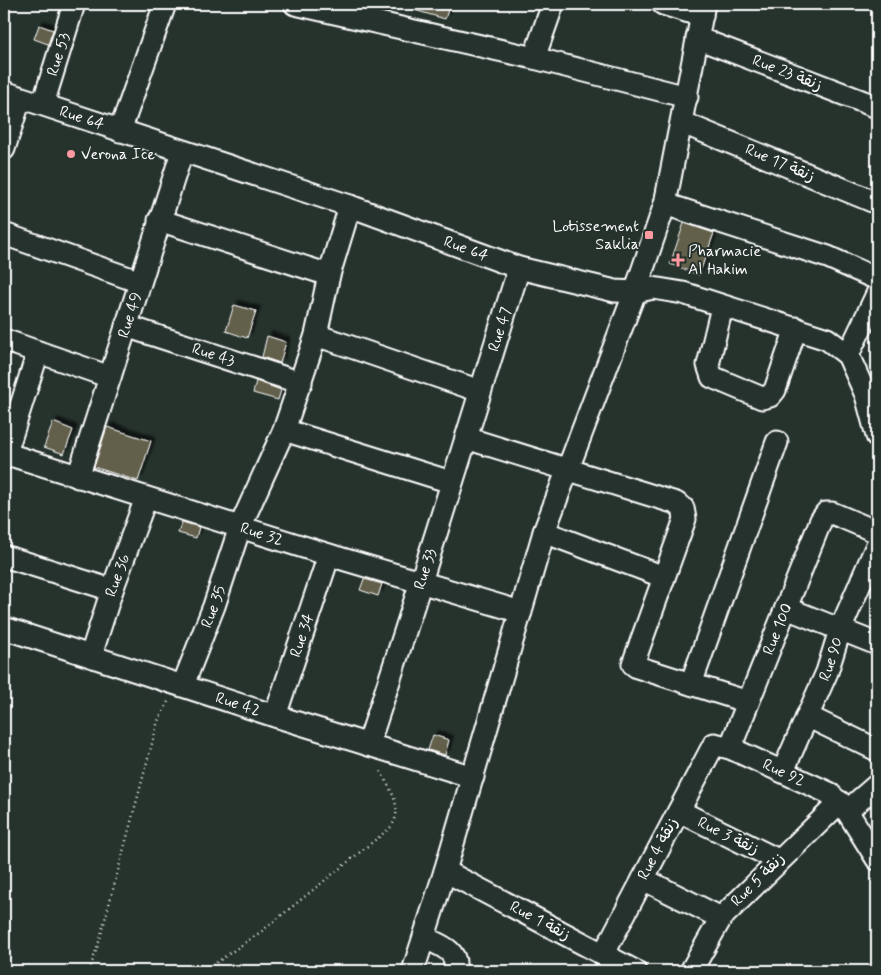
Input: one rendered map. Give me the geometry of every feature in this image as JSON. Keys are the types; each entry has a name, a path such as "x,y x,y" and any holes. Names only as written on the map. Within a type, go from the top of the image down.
{"street":[{"name":"Rue 53","path":"43,104 74,4"},
{"path":"120,131 165,4"},
{"path":"294,4 534,58 687,97"},
{"path":"534,58 553,4"},
{"path":"413,971 445,871 544,532 569,471 666,204 683,123 703,10 663,4"},
{"name":"Rue 23 زنقة","path":"698,38 877,107"},
{"name":"Rue 64","path":"12,95 350,206 519,268 595,287 635,292 653,288 667,290 827,339 848,355 866,395 877,433"},
{"path":"4,149 12,95"},
{"name":"Rue 17 زنقة","path":"683,123 877,203"},
{"name":"Rue 49","path":"78,477 182,152"},
{"path":"666,204 828,257 877,279"},
{"name":"Rue 35","path":"183,684 214,606 240,527 284,430 301,383 316,336 329,275 350,206"},
{"path":"159,220 329,275"},
{"path":"4,234 140,282"},
{"name":"Rue 47","path":"480,391 519,268"},
{"path":"848,355 871,327 877,294"},
{"path":"722,308 708,364 709,372 712,377 762,398 770,396 775,390 796,328"},
{"name":"Rue 43","path":"126,326 301,383"},
{"path":"316,336 480,391"},
{"path":"4,340 110,377"},
{"path":"4,455 38,352"},
{"name":"Rue 33","path":"368,746 422,582 480,391"},
{"path":"284,430 451,482"},
{"path":"466,438 676,503 683,508 685,519 633,664 637,667 748,702"},
{"path":"691,684 777,442"},
{"name":"Rue 32","path":"4,455 521,612"},
{"name":"Rue 36","path":"91,654 146,498"},
{"name":"Rue 100","path":"722,746 748,702 821,520 826,513 832,513 877,532"},
{"path":"544,532 664,577"},
{"name":"Rue 90","path":"783,771 827,672 840,630 877,545"},
{"name":"Rue 34","path":"275,716 329,555"},
{"path":"4,556 112,590"},
{"path":"786,608 877,644"},
{"name":"Rue 42","path":"4,628 91,654 368,746 473,777"},
{"path":"807,716 877,750"},
{"name":"Rue 92","path":"722,746 783,771 829,793 844,807"},
{"name":"Rue 4 زنقة","path":"603,955 679,811 722,746"},
{"name":"Rue 5 زنقة","path":"691,971 721,918 778,860 844,807 877,785"},
{"path":"844,807 877,859"},
{"name":"Rue 3 زنقة","path":"679,811 778,860"},
{"name":"Rue 1 زنقة","path":"445,871 635,971"},
{"path":"643,879 721,918"},
{"path":"425,938 452,953 456,966 454,971"}],"path":[{"path":"89,971 99,942 158,721 168,701 183,684"},
{"path":"204,971 262,931 394,822 397,816 396,801 368,746"}],"building":[{"path":"404,4 450,4 445,19 404,7"},
{"path":"39,25 53,30 48,44 34,39"},
{"path":"684,223 714,233 699,275 670,264"},
{"path":"234,305 256,311 247,338 226,331"},
{"path":"267,336 286,342 280,363 262,357"},
{"path":"256,381 281,390 278,400 253,393"},
{"path":"53,422 73,430 64,454 44,447"},
{"path":"107,427 151,441 138,481 94,467"},
{"path":"182,522 199,527 196,538 178,533"},
{"path":"364,579 382,584 378,596 360,590"},
{"path":"433,735 449,740 445,755 428,750"}],"place":[{"name":"Verona Ice","path":"71,154"},
{"name":"Lotissement Saklia","path":"649,235"},
{"name":"Pharmacie Al Hakim","path":"678,260"}]}
